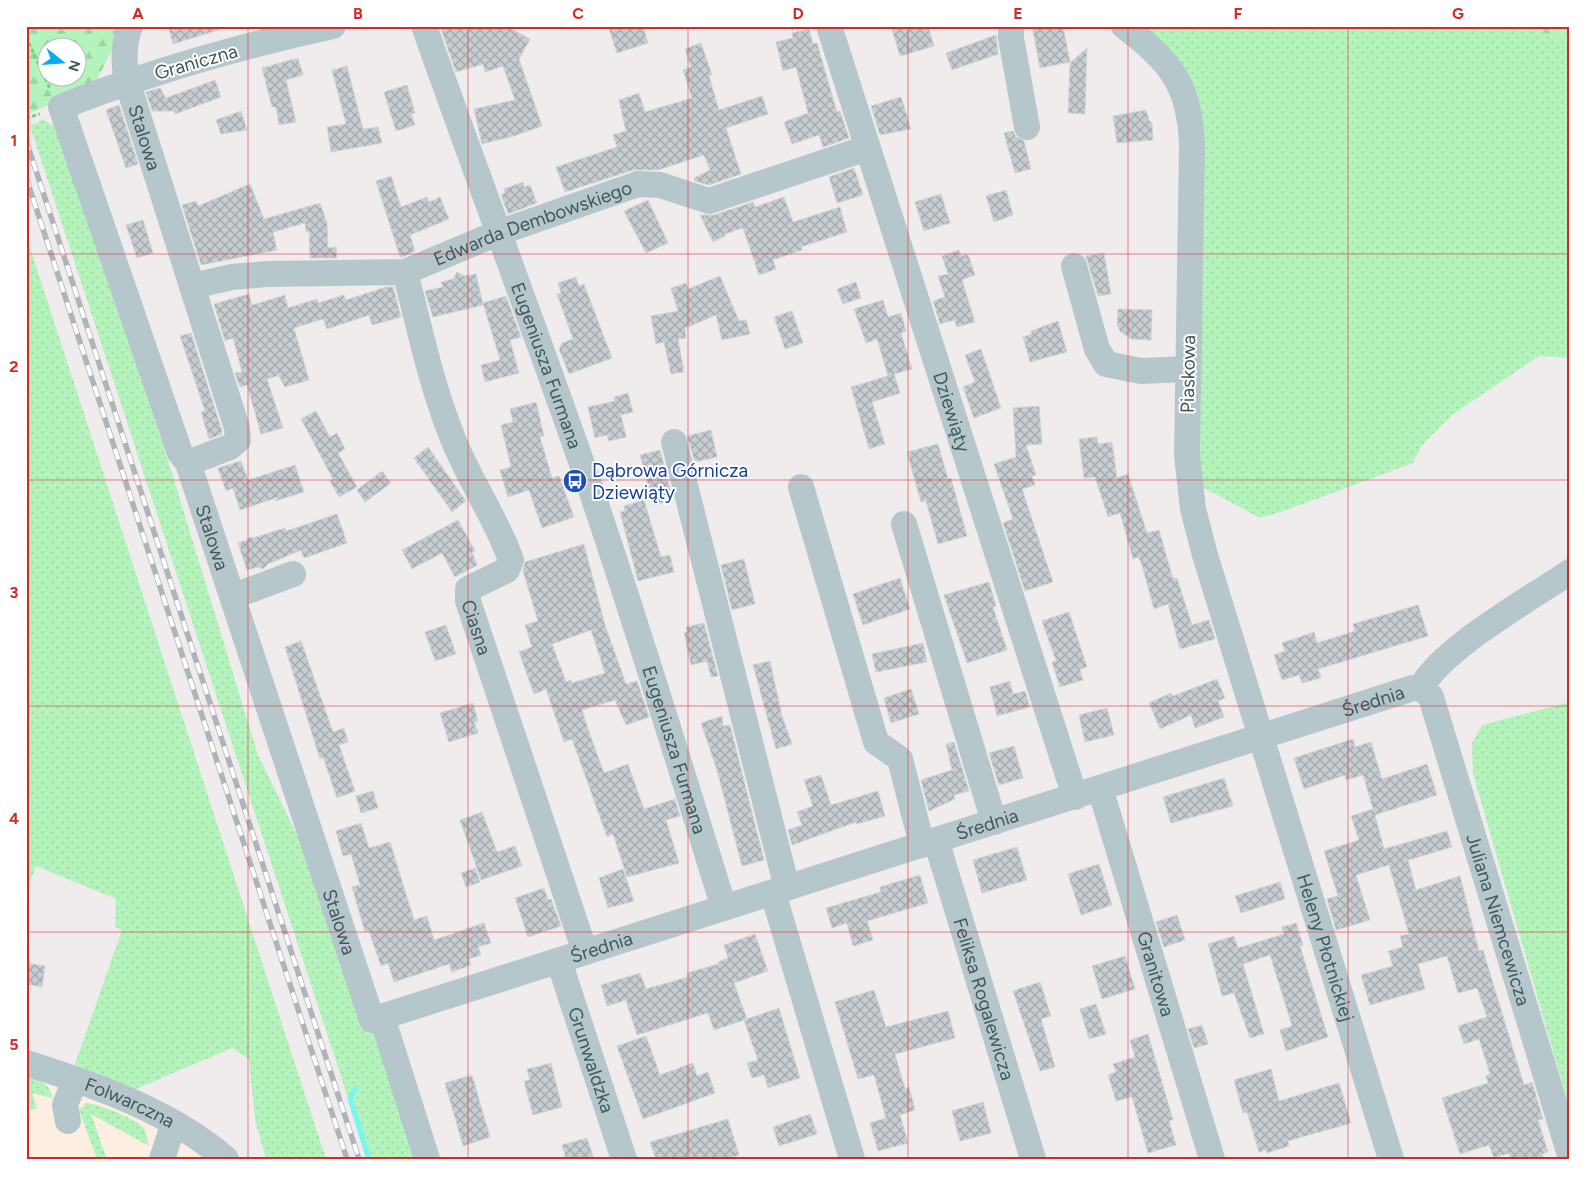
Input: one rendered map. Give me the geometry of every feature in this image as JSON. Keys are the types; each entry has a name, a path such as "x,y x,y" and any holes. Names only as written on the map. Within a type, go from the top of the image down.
{"street":[{"name":"Stalowa","path":"130,26 125,40 124,64 127,81 237,428 238,440 230,447 188,463 427,1159"},
{"name":"Graniczna","path":"61,107 127,81 284,36 333,26"},
{"name":"Eugeniusza Furmana","path":"424,26 498,233 519,284 590,488 724,908"},
{"name":"Dziewiąty","path":"829,26 1074,798"},
{"path":"1011,26 1011,38 1026,127"},
{"name":"Piaskowa","path":"1124,26 1160,56 1176,77 1186,96 1191,121 1187,454 1193,509 1261,737"},
{"path":"61,107 180,453 188,463"},
{"name":"Edwarda Dembowskiego","path":"192,286 232,277 268,274 406,272 498,233 638,184 660,185 709,201 867,148"},
{"path":"1074,266 1097,350 1106,364 1141,370 1188,369"},
{"name":"Ciasna","path":"406,272 438,396 450,433 488,508 511,560 506,570 468,589 468,601 585,952"},
{"path":"674,442 780,890 852,1159"},
{"name":"Feliksa Rogalewicza","path":"801,486 876,742 900,759 1033,1159"},
{"path":"904,524 994,822"},
{"name":"Średnia","path":"377,1018 1074,798 1413,688 1422,688 1427,677 1441,662 1496,621 1570,572"},
{"path":"234,596 293,574"},
{"name":"Juliana Niemcewicza","path":"1422,688 1431,697 1570,1155"},
{"name":"Heleny Płotnickiej","path":"1261,737 1391,1159"},
{"name":"Granitowa","path":"1100,788 1212,1159"},
{"name":"Grunwaldzka","path":"559,961 624,1159"},
{"name":"Folwarczna","path":"26,1063 75,1080 174,1123 211,1146 226,1159"},
{"path":"68,1121 65,1105 75,1080"},
{"path":"162,1159 174,1123"}],"path":[{"path":"26,37 44,78 61,107"}],"shaded area":[{"path":"26,1072 96,1095 214,1159 26,1159"}],"green space":[{"path":"26,26 124,26 94,86 26,115"},
{"path":"1152,26 1530,26 1559,40 1570,43 1570,358 1539,356 1452,415 1421,446 1413,463 1284,511 1260,518 1197,484 1199,118 1147,28"},
{"path":"1530,26 1570,26 1570,43 1559,40"},
{"path":"43,119 55,127 163,444 258,755 305,851 385,1036 423,1159 368,1159 30,126"},
{"path":"26,235 326,1159 266,1159 255,1120 249,1059 232,1048 136,1089 74,1067 122,930 115,927 116,899 36,866 26,893"},
{"path":"1570,702 1570,1110 1473,774 1472,743 1482,725"},
{"path":"26,1077 40,1081 47,1086 50,1089 52,1098 32,1093 37,1108 26,1112"},
{"path":"86,1103 116,1112 139,1124 145,1131 149,1146 91,1114 107,1159 97,1159 79,1110"}],"building":[{"path":"168,26 217,26 218,30 173,44"},
{"path":"440,26 506,26 530,39 519,59 542,126 514,136 482,144 474,109 515,100 503,66 485,72 483,64 456,72"},
{"path":"608,26 643,26 648,43 617,53"},
{"path":"891,26 928,26 934,46 900,56"},
{"path":"1032,26 1063,26 1070,62 1040,68"},
{"path":"809,29 813,44 817,43 837,112 840,111 849,138 823,147 819,135 792,144 784,122 808,113 796,67 783,71 776,42 793,38 792,33"},
{"path":"996,35 998,54 952,70 946,53"},
{"path":"701,43 712,75 709,76 719,110 762,96 768,114 726,128 741,174 709,185 695,181 694,178 710,170 704,155 658,170 633,170 565,192 556,167 617,147 613,135 626,131 619,100 639,93 645,112 692,98 683,70 691,67 685,49"},
{"path":"1087,48 1085,114 1068,113 1070,63"},
{"path":"298,58 303,75 286,80 296,122 279,125 276,107 272,107 262,68"},
{"path":"347,66 363,129 378,127 382,143 331,152 327,127 346,124 332,70"},
{"path":"215,80 221,97 175,114 174,111 152,111 146,92 160,88 166,98"},
{"path":"407,85 415,113 411,114 415,125 396,131 384,92"},
{"path":"901,97 911,129 880,135 871,106"},
{"path":"119,105 138,164 126,168 106,110"},
{"path":"1146,110 1152,123 1153,140 1117,143 1113,116"},
{"path":"241,111 247,130 221,134 216,120"},
{"path":"1013,131 1016,137 1024,141 1031,169 1015,173 1004,133"},
{"path":"854,168 863,195 837,203 829,177"},
{"path":"391,176 401,207 427,197 429,202 440,197 449,219 410,235 415,251 402,257 400,257 376,181"},
{"path":"523,182 524,187 530,185 537,203 508,214 501,194 505,193 504,189"},
{"path":"250,184 264,219 320,203 327,223 328,248 336,247 337,258 310,258 309,231 306,232 305,223 273,232 277,250 201,265 182,205 196,201 198,206"},
{"path":"1006,190 1013,215 994,222 986,196"},
{"path":"941,194 950,223 924,231 915,202"},
{"path":"784,197 793,222 840,207 847,232 801,247 802,250 773,260 776,269 759,275 743,228 725,234 725,236 713,242 700,215 714,215 753,202 755,207"},
{"path":"648,200 668,243 646,253 624,211"},
{"path":"143,220 153,253 137,258 126,225"},
{"path":"959,250 961,256 968,254 975,275 962,280 975,322 957,327 954,320 940,324 933,301 945,297 938,276 948,274 942,256"},
{"path":"1104,253 1111,294 1098,296 1086,256"},
{"path":"457,272 464,276 476,274 483,305 433,317 425,291 443,287 441,282 453,279"},
{"path":"720,276 739,321 746,320 750,334 722,340 716,315 685,328 686,338 678,339 684,372 671,374 664,342 656,344 651,316 678,311 671,288 686,283 688,289"},
{"path":"576,277 579,286 584,284 612,358 569,374 559,349 562,343 573,339 557,294 561,293 558,283"},
{"path":"856,282 861,298 843,304 837,289"},
{"path":"386,287 393,287 401,317 372,325 369,315 327,329 323,319 294,328 309,380 285,387 277,373 277,376 267,379 283,428 261,434 247,385 240,387 235,373 242,372 233,338 225,341 214,304 249,294 252,305 285,295 288,308 317,299 318,303 344,295 346,300"},
{"path":"506,296 521,337 510,340 519,373 485,382 481,365 500,360 483,303"},
{"path":"883,300 888,317 901,313 906,331 901,333 912,369 894,374 900,393 872,402 885,444 869,449 851,387 888,376 877,339 866,343 854,309"},
{"path":"1118,309 1152,310 1151,340 1131,339 1120,331 1117,325"},
{"path":"792,311 803,343 785,349 774,317"},
{"path":"1058,321 1067,352 1030,362 1023,337 1032,334 1031,331"},
{"path":"191,333 222,431 222,434 209,439 201,412 205,411 180,336"},
{"path":"981,349 1001,408 974,418 963,387 975,382 965,355"},
{"path":"628,393 633,412 621,415 626,437 609,441 607,435 595,438 588,407 615,401 614,397"},
{"path":"536,402 544,436 540,437 552,478 559,476 574,517 542,528 529,490 508,497 500,470 511,467 501,425 513,422 510,409"},
{"path":"1039,406 1042,444 1026,445 1036,475 1032,476 1035,485 1022,489 1053,582 1025,591 1003,523 1013,519 994,464 1016,457 1013,408"},
{"path":"316,411 330,437 337,433 345,449 338,453 357,487 339,497 330,481 333,479 301,419"},
{"path":"711,430 717,457 695,462 687,436"},
{"path":"1097,437 1098,444 1112,442 1117,478 1128,474 1147,533 1159,530 1173,579 1177,578 1192,625 1209,620 1215,639 1180,649 1168,604 1154,609 1141,562 1138,557 1133,559 1120,513 1108,517 1095,477 1084,478 1079,439"},
{"path":"938,444 948,479 951,478 967,536 938,544 926,501 921,502 907,452"},
{"path":"428,447 466,501 452,512 414,458"},
{"path":"660,450 673,500 653,505 640,455"},
{"path":"241,461 248,480 295,465 304,492 275,501 279,497 240,510 233,488 226,491 218,468"},
{"path":"382,471 391,483 365,502 357,490"},
{"path":"644,500 661,557 670,555 674,572 638,581 620,512 625,511 624,506"},
{"path":"337,514 347,543 304,558 301,550 268,564 263,569 258,567 247,570 238,543 247,540 249,537 253,538 285,528 286,531"},
{"path":"458,520 475,551 472,552 477,565 455,577 442,553 412,569 402,550"},
{"path":"584,544 605,625 626,684 637,681 649,717 626,725 615,700 582,710 604,773 628,764 644,809 675,799 680,816 666,820 679,863 627,877 613,834 607,837 572,739 564,742 546,689 534,694 519,652 532,647 525,625 538,621 523,571 525,562","holes":["591,630 605,673 572,683 571,680 566,682 552,644"]},
{"path":"744,559 755,604 732,610 721,565"},
{"path":"900,578 910,609 863,625 853,594"},
{"path":"989,582 996,606 993,607 1007,650 967,663 944,595"},
{"path":"1418,605 1428,636 1318,669 1321,678 1302,683 1299,675 1282,680 1274,655 1285,651 1282,643 1314,632 1317,643 1355,631 1353,624"},
{"path":"1069,612 1087,667 1080,669 1083,680 1060,687 1052,662 1056,661 1042,621"},
{"path":"704,623 718,676 711,677 707,661 691,665 684,633 687,632 686,627"},
{"path":"446,625 456,654 435,661 425,632"},
{"path":"301,641 333,732 344,728 348,742 339,745 355,791 337,798 323,757 320,759 285,647"},
{"path":"923,643 927,662 876,672 872,654"},
{"path":"770,661 782,716 792,744 776,749 753,665"},
{"path":"1217,679 1225,698 1218,701 1224,717 1195,728 1191,715 1160,729 1149,703 1171,693 1173,696"},
{"path":"1010,681 1013,694 1025,691 1030,707 997,716 990,687"},
{"path":"911,689 919,714 891,723 884,698"},
{"path":"473,703 478,721 474,722 478,733 449,742 440,713"},
{"path":"1107,708 1114,735 1085,742 1079,715"},
{"path":"722,716 723,726 730,725 764,860 742,866 717,770 701,723"},
{"path":"1353,739 1355,747 1371,742 1382,779 1427,764 1437,795 1375,815 1384,849 1447,831 1452,847 1408,860 1416,890 1460,876 1479,951 1483,950 1524,1085 1532,1082 1543,1119 1538,1120 1548,1152 1542,1154 1544,1159 1511,1159 1509,1153 1494,1158 1489,1145 1460,1154 1442,1098 1488,1083 1486,1076 1490,1074 1479,1039 1464,1044 1458,1026 1487,1017 1477,988 1458,993 1447,956 1418,964 1425,989 1370,1005 1361,975 1393,966 1388,951 1403,947 1400,936 1409,934 1389,865 1356,875 1370,920 1336,930 1327,899 1338,896 1324,851 1359,840 1351,816 1373,809 1363,775 1346,780 1345,775 1304,789 1294,758"},
{"path":"954,742 969,791 954,795 955,799 929,811 921,780 952,770 946,744"},
{"path":"1014,746 1023,778 999,785 989,753"},
{"path":"821,775 831,805 878,791 885,816 857,824 856,822 792,845 788,830 802,825 797,812 813,806 804,780"},
{"path":"1224,778 1233,806 1171,823 1163,797"},
{"path":"373,791 378,808 361,813 356,796"},
{"path":"482,812 497,852 515,846 522,866 481,880 460,820"},
{"path":"361,823 369,848 390,842 414,920 427,916 434,940 484,923 491,943 478,947 481,955 469,959 471,965 452,972 449,964 394,982 388,963 381,966 369,931 365,932 352,887 360,885 351,854 343,856 336,831"},
{"path":"1017,847 1027,880 982,893 973,860"},
{"path":"1099,864 1112,905 1081,915 1068,874"},
{"path":"475,868 480,882 466,887 461,873"},
{"path":"623,869 634,901 608,908 599,878"},
{"path":"920,875 928,903 867,921 873,940 853,946 847,923 832,928 826,908 881,892 880,887"},
{"path":"1280,882 1285,899 1241,913 1235,896"},
{"path":"544,888 548,900 551,899 561,926 528,937 515,898"},
{"path":"1177,915 1185,940 1164,947 1156,922"},
{"path":"1296,923 1303,945 1300,946 1328,1037 1286,1051 1280,1030 1292,1026 1270,955 1243,964 1264,1034 1250,1038 1234,993 1222,996 1208,944 1234,936 1238,948 1284,934 1282,927"},
{"path":"755,934 768,971 734,983 747,1019 779,1008 800,1078 768,1088 764,1075 752,1078 747,1063 758,1060 744,1020 714,1030 708,1013 637,1035 626,1000 607,1006 601,985 640,973 646,989 688,977 687,973 718,964 718,962 728,958 724,945"},
{"path":"1125,956 1135,989 1102,999 1092,966"},
{"path":"26,963 45,966 42,987 26,984"},
{"path":"1040,982 1051,1016 1041,1019 1055,1067 1040,1071 1013,991"},
{"path":"874,990 886,1027 948,1011 955,1038 895,1054 905,1089 909,1087 915,1110 900,1115 908,1143 878,1151 870,1123 886,1118 874,1075 858,1079 835,1002"},
{"path":"1096,1004 1106,1034 1089,1039 1080,1009"},
{"path":"1202,1025 1208,1044 1194,1048 1188,1029"},
{"path":"1148,1034 1173,1120 1169,1121 1176,1145 1148,1153 1132,1097 1116,1101 1108,1075 1116,1072 1113,1064 1135,1057 1130,1040"},
{"path":"646,1036 660,1075 693,1063 697,1076 708,1072 715,1093 643,1119 617,1046"},
{"path":"551,1063 562,1107 533,1115 524,1081 530,1080 527,1069"},
{"path":"1271,1069 1279,1101 1339,1083 1351,1123 1288,1141 1289,1146 1267,1153 1266,1150 1259,1152 1247,1112 1243,1113 1234,1080"},
{"path":"472,1075 490,1137 463,1146 445,1083"},
{"path":"983,1102 991,1133 960,1141 952,1111"},
{"path":"810,1114 817,1134 779,1146 773,1127"},
{"path":"728,1119 739,1155 726,1159 656,1159 650,1142"},
{"path":"587,1138 594,1159 566,1159 562,1145"}],"waterway":[{"path":"356,1088 350,1098 369,1159"}],"railway":[{"path":"26,140 359,1159"},
{"path":"26,177 347,1159"}],"place":[{"name":"Dąbrowa Górnicza Dziewiąty","path":"575,481"}]}
